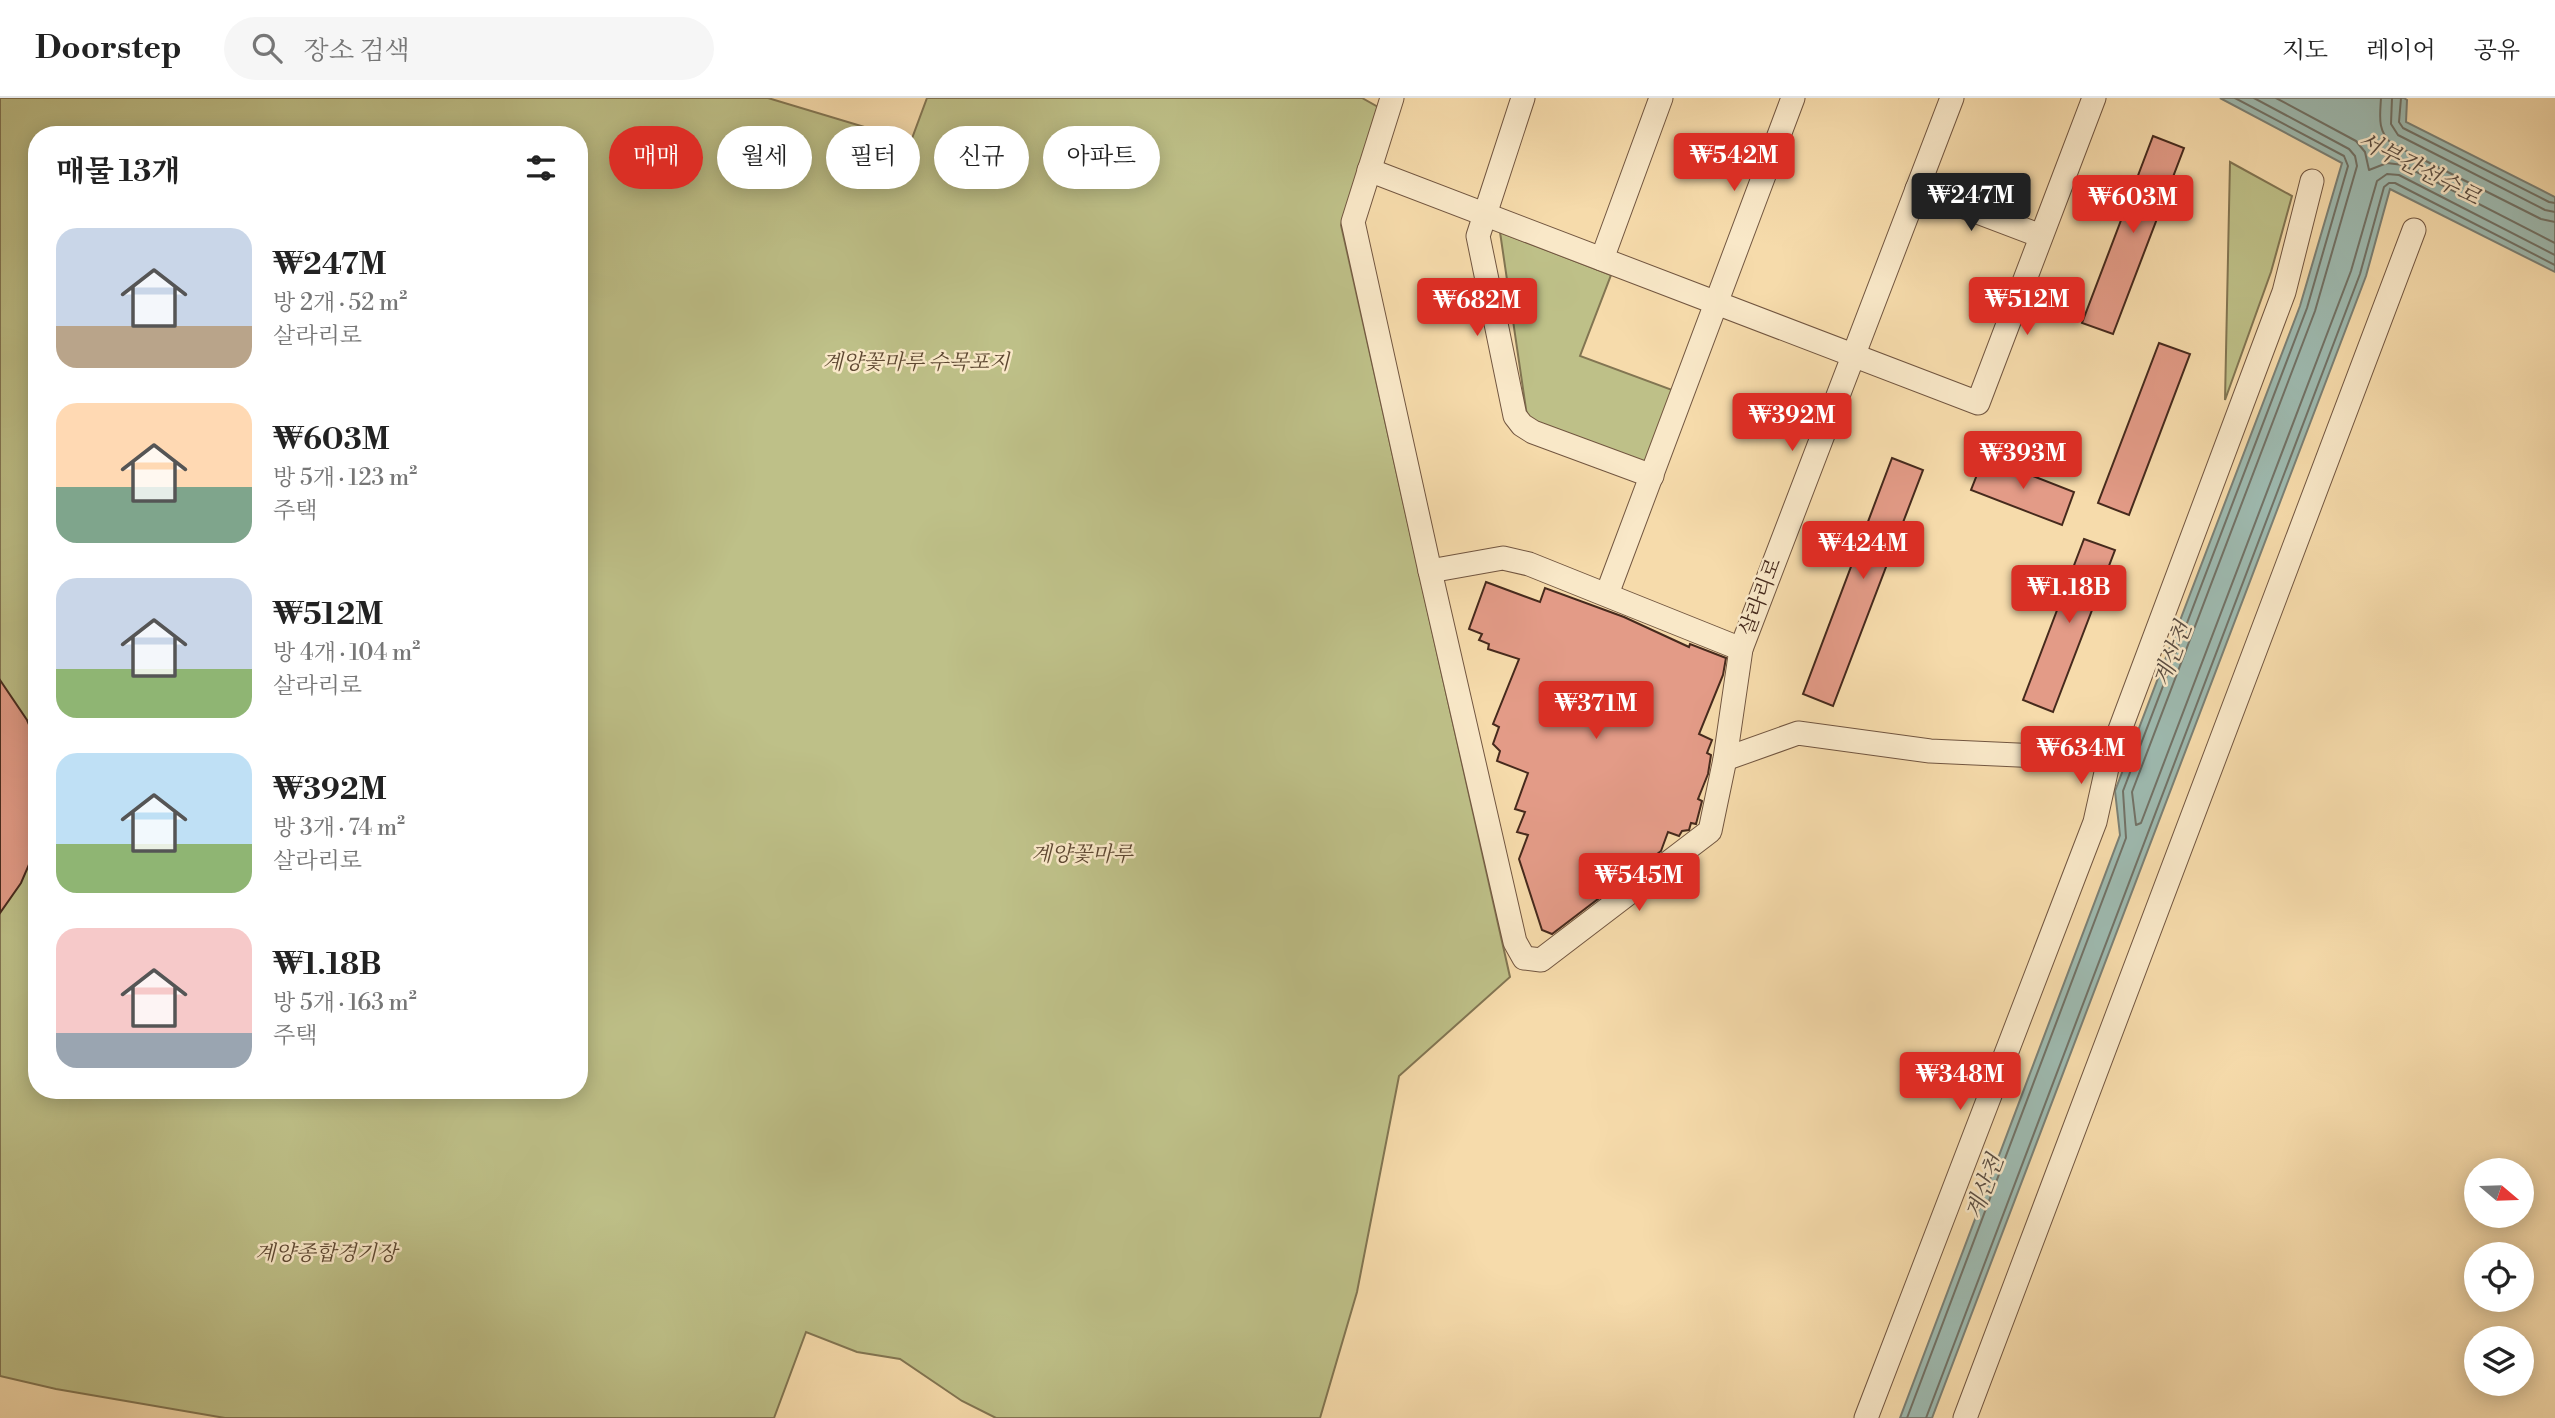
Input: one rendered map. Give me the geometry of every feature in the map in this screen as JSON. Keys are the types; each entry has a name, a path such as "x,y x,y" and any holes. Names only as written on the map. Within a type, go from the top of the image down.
{"street":[{"path":"1392,98 1353,222 1430,571 1503,558 1529,564 1741,649"},
{"path":"1523,98 1478,236 1515,416 1533,432 1652,475"},
{"path":"1602,259 1661,98"},
{"path":"1607,594 1793,98"},
{"name":"살라리로","path":"1430,571 1515,942 1524,958 1541,960 1710,831 1725,759 1741,649 1952,98"},
{"path":"1369,170 1978,403 2094,98"},
{"path":"1866,1418 2095,822 2109,759 2284,292 2312,181"},
{"path":"1917,189 2041,236"},
{"path":"1965,1418 2414,230"},
{"path":"1725,759 1798,733 1930,751 2109,759"}],"green space":[{"name":"계양꽃마루","path":"0,98 768,98 861,126 826,126 826,189 920,189 920,126 917,126 927,98 1362,98 1378,107 1341,225 1510,977 1399,1076 1357,1292 1320,1418 996,1418 962,1401 900,1359 857,1352 806,1332 774,1418 225,1418 56,1389 0,1376"},
{"path":"2230,162 2292,196 2271,272 2225,400"},
{"path":"1500,232 1611,275 1580,356 1675,391 1647,464 1532,421 1527,416"}],"water":[{"path":"2220,98 2404,98 2407,100 2406,122 2555,197 2555,272 2390,189 2366,276 1932,1418 1900,1418 2120,835 2115,791 2300,306 2342,163"}],"building":[{"path":"2153,136 2184,148 2113,334 2082,323"},
{"path":"2159,343 2190,354 2129,515 2098,503"},
{"path":"1984,457 2074,492 2062,525 1971,490"},
{"path":"1892,458 1923,470 1833,706 1803,694"},
{"path":"2084,539 2115,550 2053,712 2023,700"},
{"path":"1486,582 1540,602 1545,588 1624,617 1689,647 1690,644 1726,658 1723,675 1699,734 1712,740 1707,753 1711,755 1708,774 1698,799 1702,801 1696,824 1691,823 1689,830 1682,831 1679,836 1668,832 1661,851 1552,934 1542,930 1519,859 1528,835 1517,832 1525,812 1515,809 1528,773 1497,761 1500,751 1493,744 1499,727 1493,724 1519,659 1488,649 1489,644 1479,640 1482,634 1469,629"},
{"path":"0,680 28,722 28,867 21,883 0,913"}],"water label":[{"name":"서부간선수로","path":"2419,169"},
{"name":"계산천","path":"2173,654"},
{"name":"계산천","path":"1985,1187"}],"park label":[{"name":"계양꽃마루 수목포지","path":"916,363"},
{"name":"계양종합경기장","path":"326,1254"}]}
